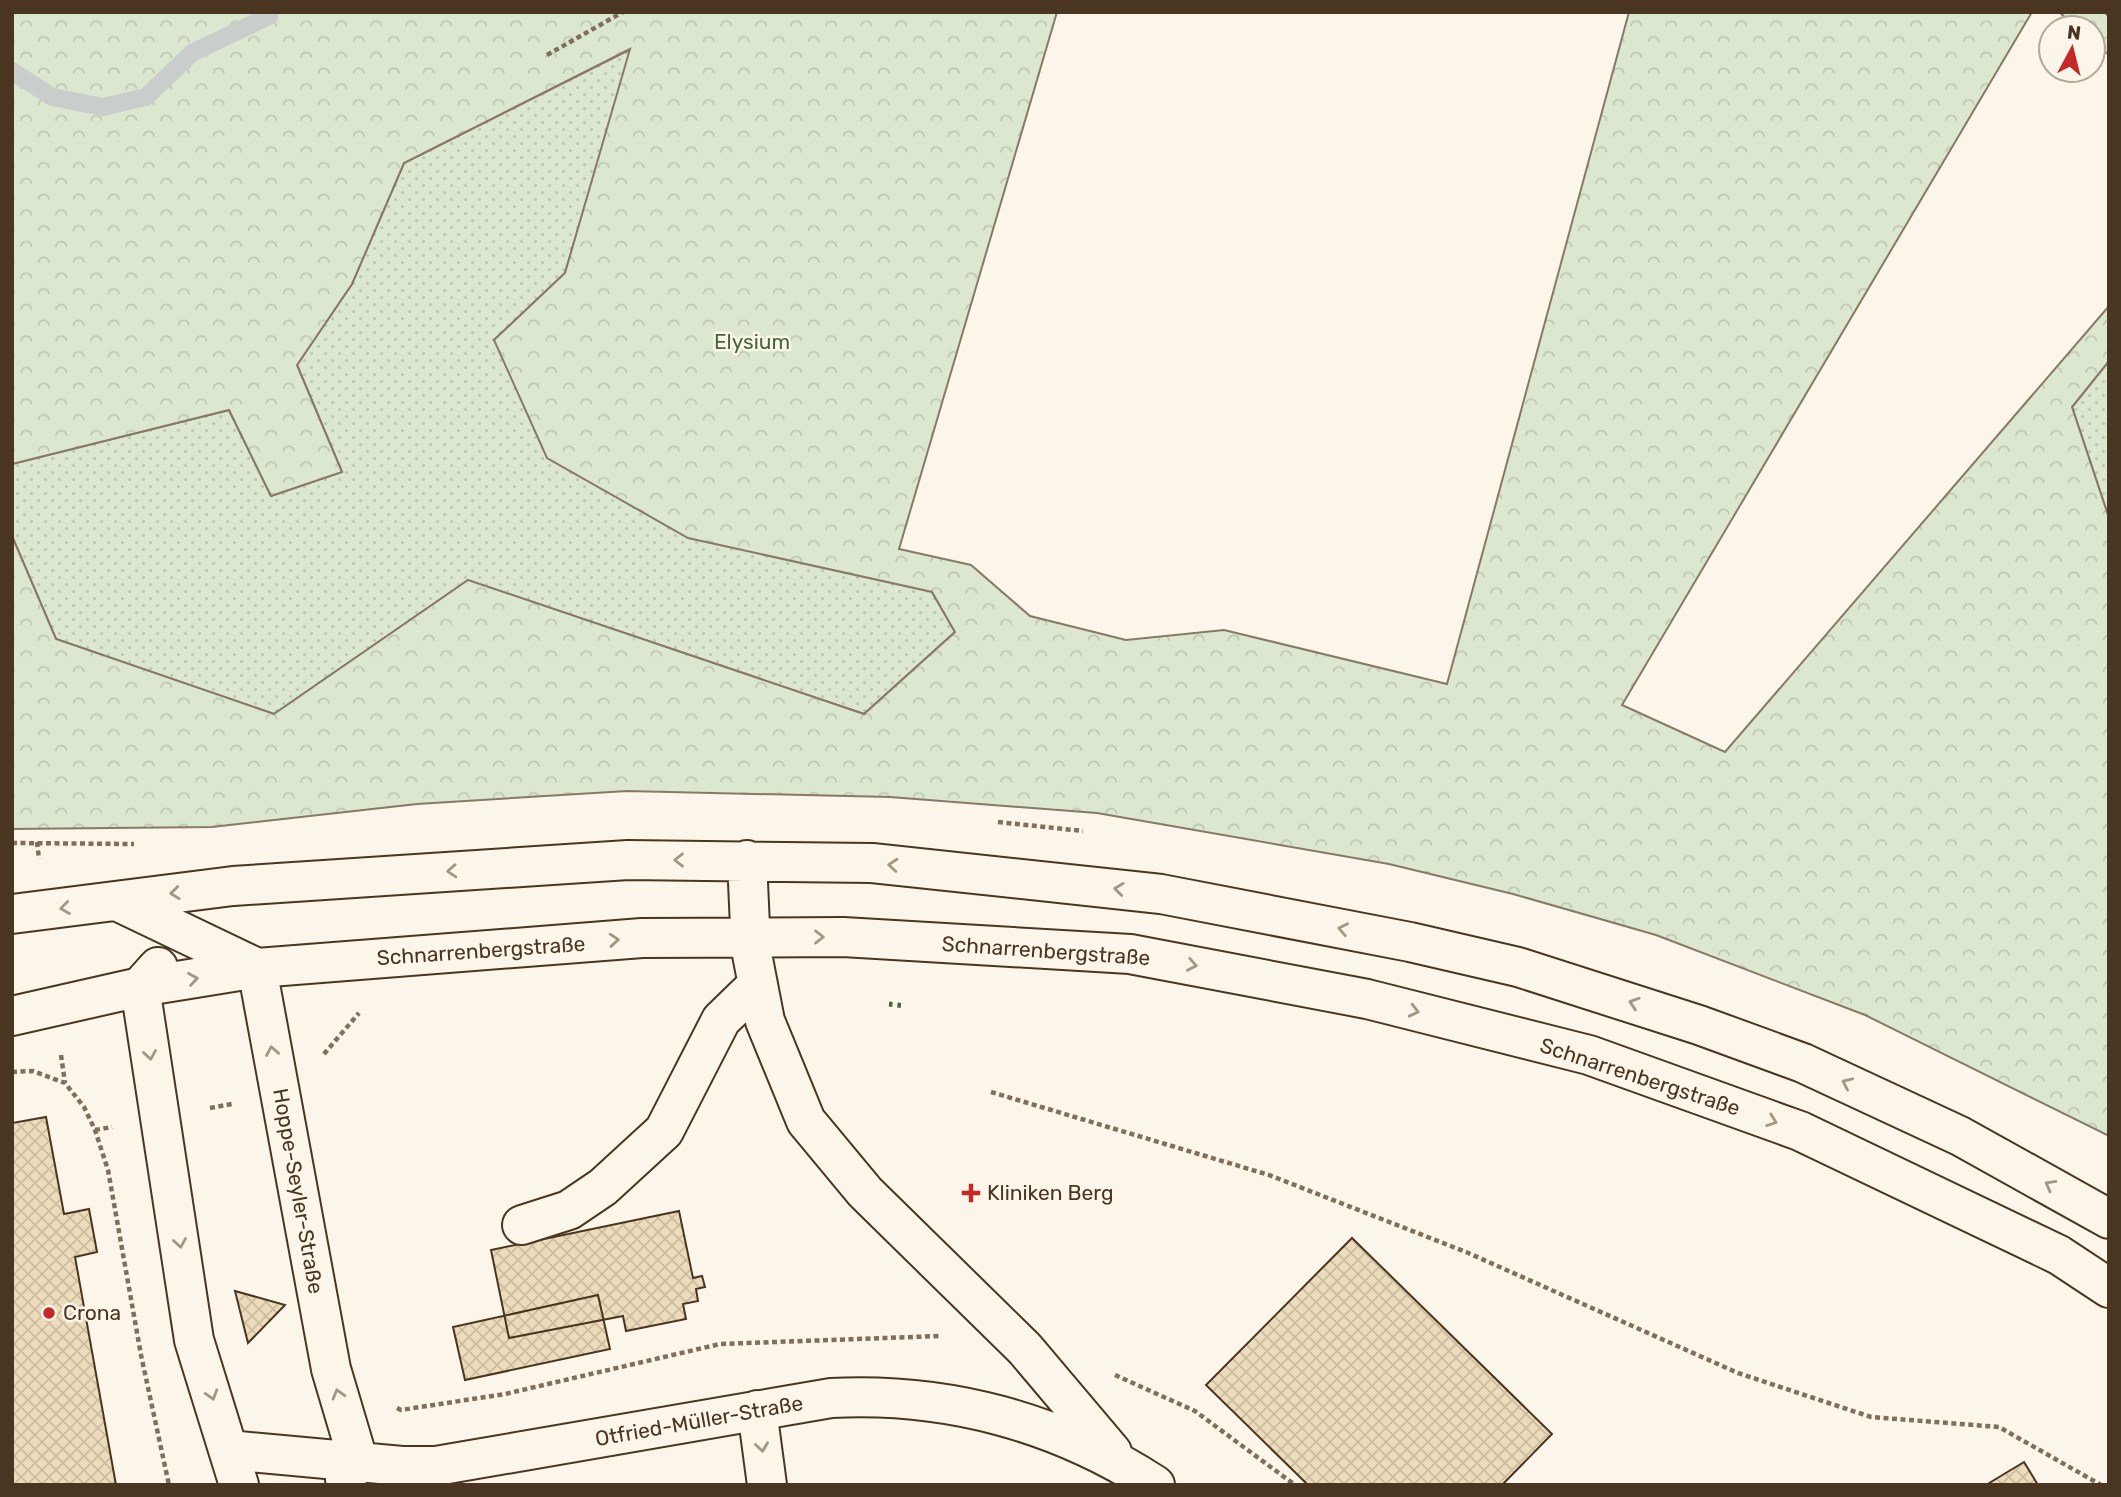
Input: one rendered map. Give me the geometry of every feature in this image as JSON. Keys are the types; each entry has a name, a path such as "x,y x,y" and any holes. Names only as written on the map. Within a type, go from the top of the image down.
{"street":[{"path":"12,914 233,886 628,860 872,863 1161,894 1410,942 1518,967 1649,1008 1803,1063 1960,1136 2109,1219"},
{"path":"747,860 750,938 765,1021 806,1121 865,1192 1026,1349 1120,1462"},
{"path":"233,886 184,936 140,987 194,1340 234,1467"},
{"path":"117,901 184,936 257,968"},
{"name":"Schnarrenbergstraße","path":"12,1016 140,987 257,968 642,938 843,937 1130,954 1367,999 1589,1055 1800,1131 2059,1255 2109,1288"},
{"name":"Hoppe-Seyler-Straße","path":"257,968 349,1472"},
{"path":"522,1225 569,1210 603,1187 664,1131 721,1020 758,984"},
{"name":"Otfried-Müller-Straße","path":"234,1467 349,1472 478,1461 831,1398 914,1398 996,1413 1065,1436 1120,1462 1155,1485"},
{"path":"757,1410 767,1485"}],"path":[{"path":"547,55 623,12"},
{"path":"12,1072 33,1071 65,1083 84,1107 95,1130 108,1170 141,1355 169,1485"},
{"path":"991,1092 1269,1175 1466,1252 1738,1373 1871,1417 1999,1427 2101,1485"},
{"path":"1153,1392 1195,1411 1295,1485"}],"green space":[{"name":"Elysium","path":"12,12 1057,12 899,549 971,565 1030,616 1126,640 1224,630 1447,684 1629,12 2032,12 1622,705 1725,752 2109,306 2109,361 2072,407 2109,518 2109,1136 1865,1015 1656,935 1513,894 1389,864 1097,813 890,797 627,791 417,804 212,827 12,829 12,536 56,639 274,714 468,580 864,714 955,632 932,592 688,538 547,458 494,340 565,273 630,49 404,163 352,284 297,365 342,472 271,496 229,410 12,464"},
{"path":"2059,12 2109,12 2109,55 2107,14"},
{"path":"631,49 565,273 494,340 932,592 955,632 864,714 468,580 274,714 56,639 12,536 12,464 229,410 271,496 342,472 297,365 352,284 404,163"},
{"path":"2109,361 2109,518 2072,407"}],"building":[{"name":"Crona","path":"46,1117 64,1214 89,1209 97,1252 75,1257 116,1485 12,1485 12,1123"},
{"path":"679,1211 693,1278 702,1276 705,1287 696,1289 698,1301 683,1304 686,1319 626,1331 623,1316 509,1338 491,1250"},
{"path":"1352,1238 1552,1434 1502,1485 1308,1485 1206,1385"},
{"path":"235,1291 285,1305 248,1343"},
{"path":"598,1295 610,1349 465,1380 453,1327"},
{"path":"2024,1462 2038,1485 1986,1485"}],"waterway":[{"path":"12,71 52,97 103,107 146,97 192,53 269,16 269,12"}],"hedge":[{"path":"889,1004 905,1006"}],"place":[{"name":"Kliniken Berg","path":"971,1193"},
{"name":"Crona","path":"49,1313"}]}
